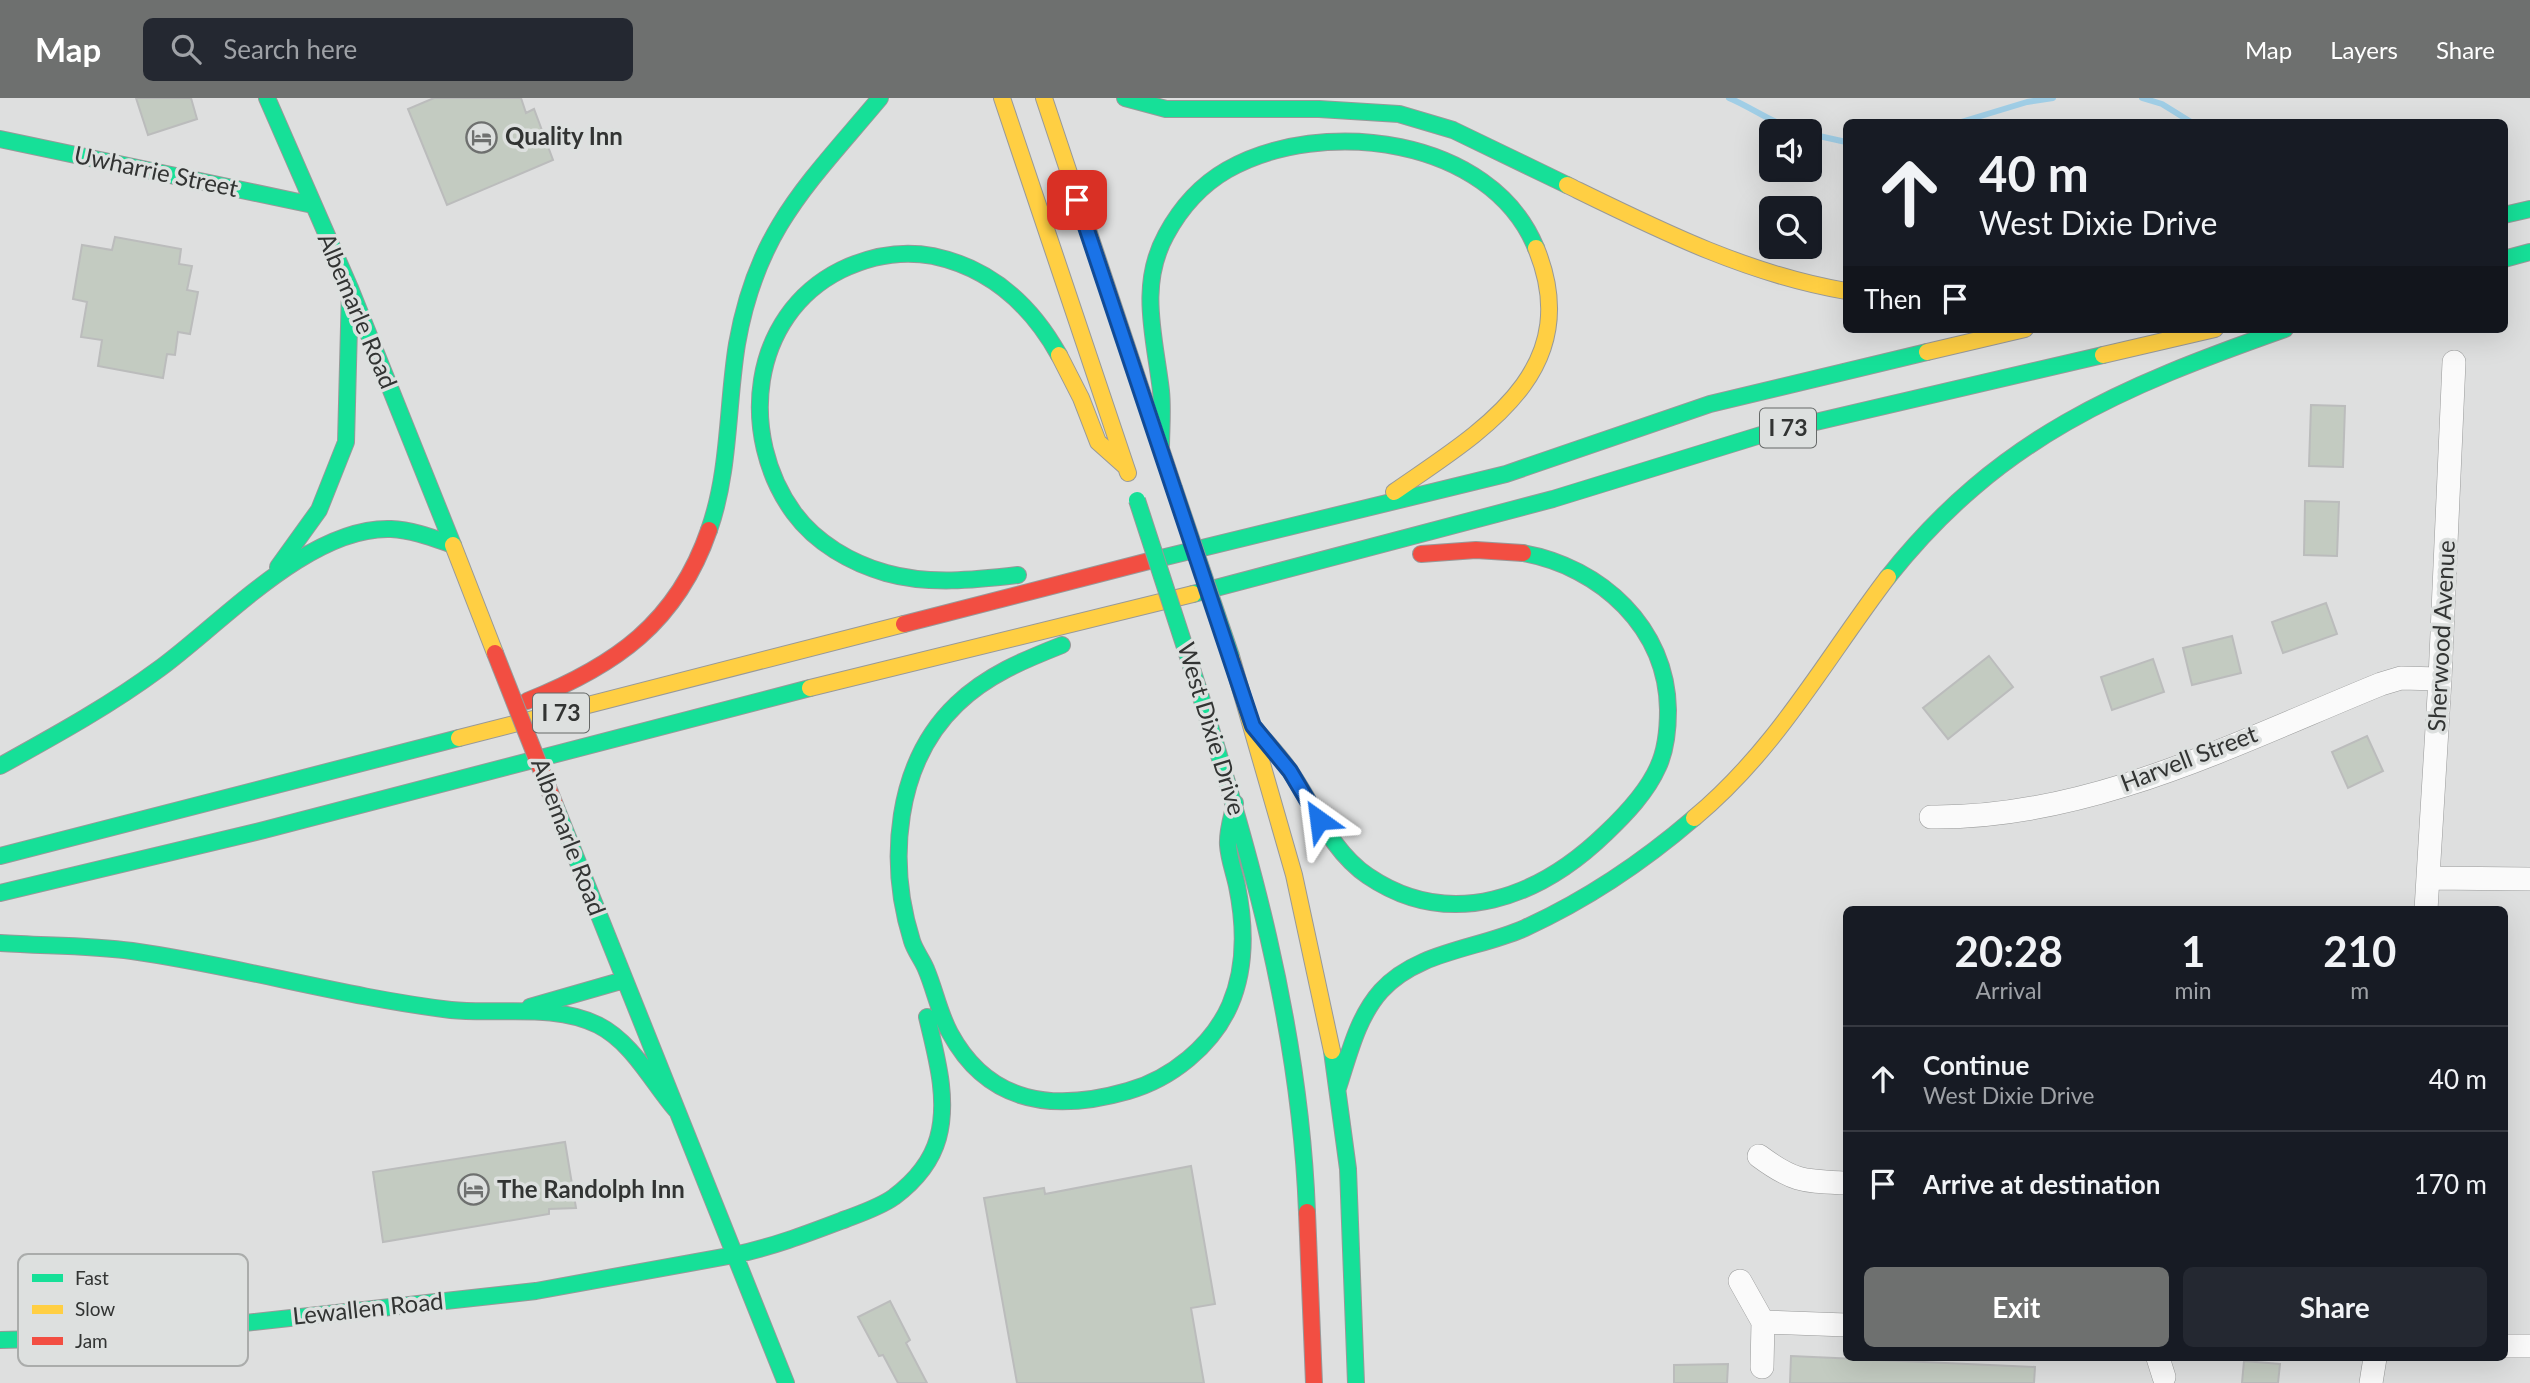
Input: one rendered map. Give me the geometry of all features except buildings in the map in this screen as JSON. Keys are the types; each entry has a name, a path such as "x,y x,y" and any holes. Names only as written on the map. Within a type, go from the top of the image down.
{"main road":[{"name":"Albemarle Road","path":"267,98 350,288 786,1383"},
{"path":"503,708 568,685 604,666 655,627 687,584 709,534 719,496 736,347 745,302 757,267 786,212 880,98"},
{"name":"West Dixie Drive","path":"1002,98 1235,803 1281,988 1295,1072 1310,1231 1314,1383"},
{"name":"West Dixie Drive","path":"1044,98 1231,656 1253,726 1315,954 1338,1088 1351,1234 1356,1383"},
{"path":"1125,98 1166,109 1318,109 1399,114 1453,130 1653,228 1739,264 1811,285 1843,290"},
{"name":"Uwharrie Street","path":"0,139 313,205"},
{"path":"1161,449 1161,391 1151,333 1151,299 1157,262 1175,216 1210,179 1233,165 1256,156 1307,144 1358,141 1397,146 1465,170 1495,190 1524,222 1542,259 1548,294 1547,331 1531,376 1508,408 1461,448 1427,468 1378,503"},
{"path":"2508,214 2530,209"},
{"path":"1033,572 965,581 927,580 886,573 832,550 796,519 782,500 766,463 758,418 761,379 766,359 779,327 790,310 824,279 863,259 909,252 933,254 972,267 996,282 1018,301 1040,326 1069,374 1098,442 1126,467"},
{"path":"2508,258 2530,252"},
{"path":"269,580 318,510 346,442 350,288"},
{"name":"I 73","path":"0,856 1378,503 1506,474 1710,404 2008,333"},
{"name":"I 73","path":"0,893 264,830 953,651 1367,549 1553,499 1764,434 2197,333"},
{"path":"1338,1088 1358,1031 1371,1005 1388,983 1424,959 1505,936 1558,911 1617,877 1677,832 1720,794 1761,753 1805,697 1887,579 1928,532 1997,468 2055,427 2146,379 2273,333"},
{"path":"0,766 50,739 159,668 269,580 336,540 373,530 408,530 453,545"},
{"path":"1253,726 1290,771 1329,836 1367,876 1405,897 1448,906 1496,902 1545,881 1592,850 1628,811 1659,766 1669,722 1665,671 1645,627 1611,591 1571,565 1530,553 1471,548 1412,555 1367,549"},
{"path":"1084,559 1122,568"},
{"path":"1118,612 1073,642 1037,653 976,687 944,718 922,748 907,782 898,824 902,892 915,949 925,967 938,1007 971,1066 995,1086 1018,1097 1058,1102 1100,1099 1141,1087 1172,1070 1200,1049 1222,1020 1239,979 1244,927 1227,842 1235,803"},
{"path":"398,755 430,729 442,725"},
{"path":"0,943 130,951 361,996 453,1010 557,1015 597,1024 634,1052 659,1092 676,1110"},
{"name":"Lewallen Road","path":"248,1323 526,1292 734,1255 768,1248 881,1205 909,1186 930,1159 939,1138 943,1098 939,1068 915,968 915,949"},
{"path":"511,1013 624,980"},
{"name":"Lewallen Road","path":"0,1340 18,1340"}],"street":[{"name":"Sherwood Avenue","path":"2426,906 2455,362"},
{"name":"Harvell Street","path":"1931,817 1964,817 2006,812 2141,781 2381,684 2400,678 2440,679"},
{"path":"2429,878 2530,879"},
{"path":"1759,1156 1791,1178 1843,1183"},
{"path":"1740,1281 1763,1322 1762,1367"},
{"path":"1763,1322 1843,1325"},
{"path":"2508,1346 2530,1346"},
{"path":"2371,1383 2375,1361"}],"waterway":[{"path":"1729,98 1770,119"},
{"path":"1971,119 2027,102 2053,98"},
{"path":"2142,98 2162,104 2186,119"},
{"path":"1822,137 1843,141"}],"traffic: fast":[{"path":"267,98 350,288 453,545"},
{"path":"709,530 721,485 737,344 746,304 758,269 789,210 880,98"},
{"path":"1125,98 1166,109 1319,109 1399,114 1453,130 1567,185"},
{"path":"0,139 313,205"},
{"path":"1161,449 1162,398 1151,312 1153,273 1166,235 1178,216 1200,190 1227,170 1266,153 1309,144 1355,142 1400,147 1444,160 1482,181 1514,211 1536,248"},
{"path":"2508,214 2530,209"},
{"path":"2508,258 2530,252"},
{"path":"1018,575 952,580 902,577 860,564 824,543 794,513 776,482 765,449 760,414 762,380 771,347 787,317 810,290 852,265 897,254 933,256 954,262 991,279 1036,320 1059,355"},
{"path":"278,567 319,510 346,442 350,288"},
{"path":"1888,577 1930,529 1974,487 2019,452 2067,422 2117,396 2274,333"},
{"path":"1149,561 1506,474 1710,404 1927,352"},
{"path":"1193,594 1553,499 1764,434 2103,355"},
{"path":"1174,488 1231,656"},
{"path":"1137,500 1192,669"},
{"path":"0,766 121,696 159,669 268,581 329,543 360,532 391,529 415,533 453,545"},
{"path":"1253,726 1290,771 1333,841 1344,854 1368,876 1399,893 1431,902 1462,904 1493,900 1553,875 1606,833 1642,794 1663,753 1668,710 1665,680 1656,653 1642,628 1624,606 1603,587 1578,572 1552,560 1523,553"},
{"path":"1062,645 993,677 957,704 936,728 920,755 909,784 902,815 900,879 904,911 912,941 926,969 950,1033 966,1057 984,1075 1004,1089 1026,1097 1050,1101 1101,1097 1144,1086 1160,1078 1188,1059 1213,1034 1230,1005 1241,961 1242,916 1228,845 1235,803"},
{"path":"1192,669 1252,869 1283,1005 1294,1073 1307,1212"},
{"path":"0,893 264,830 810,688"},
{"path":"0,856 459,738"},
{"path":"555,805 786,1383"},
{"path":"1338,1088 1366,1013 1381,991 1396,978 1430,959 1507,935 1570,905 1635,864 1694,818"},
{"path":"0,943 132,951 331,990 451,1010 545,1012 581,1018 610,1032 621,1042 641,1063 676,1110"},
{"path":"530,1007 624,980"},
{"path":"734,1255 791,1239 877,1207 889,1201 921,1171 938,1138 942,1108 940,1077 927,1017"},
{"path":"1332,1051 1348,1169 1356,1383"},
{"path":"248,1323 536,1291 734,1255"},
{"path":"0,1340 18,1340"}],"traffic: slow":[{"path":"1002,98 1128,473"},
{"path":"1044,98 1174,488"},
{"path":"1567,185 1668,233 1738,262 1843,290"},
{"path":"1394,492 1460,446 1490,421 1516,394 1536,364 1547,330 1548,292 1536,248"},
{"path":"1927,352 2008,333"},
{"path":"2103,355 2198,333"},
{"path":"1059,355 1081,398 1098,442 1126,467"},
{"path":"453,545 495,653"},
{"path":"1694,818 1724,791 1775,734 1888,577"},
{"path":"810,688 1193,594"},
{"path":"459,738 904,624"},
{"path":"1231,656 1294,875 1332,1051"}],"traffic: jam":[{"path":"527,701 588,673 639,637 661,616 679,591 696,563 709,530"},
{"path":"1421,554 1476,550 1523,553"},
{"path":"904,624 1149,561"},
{"path":"495,653 555,805"},
{"path":"1307,1212 1314,1383"}],"place":[{"name":"Quality Inn","path":"482,137"},
{"name":"The Randolph Inn","path":"474,1190"}],"route":[{"path":"1077,200 1253,726 1290,771 1319,820"}]}
